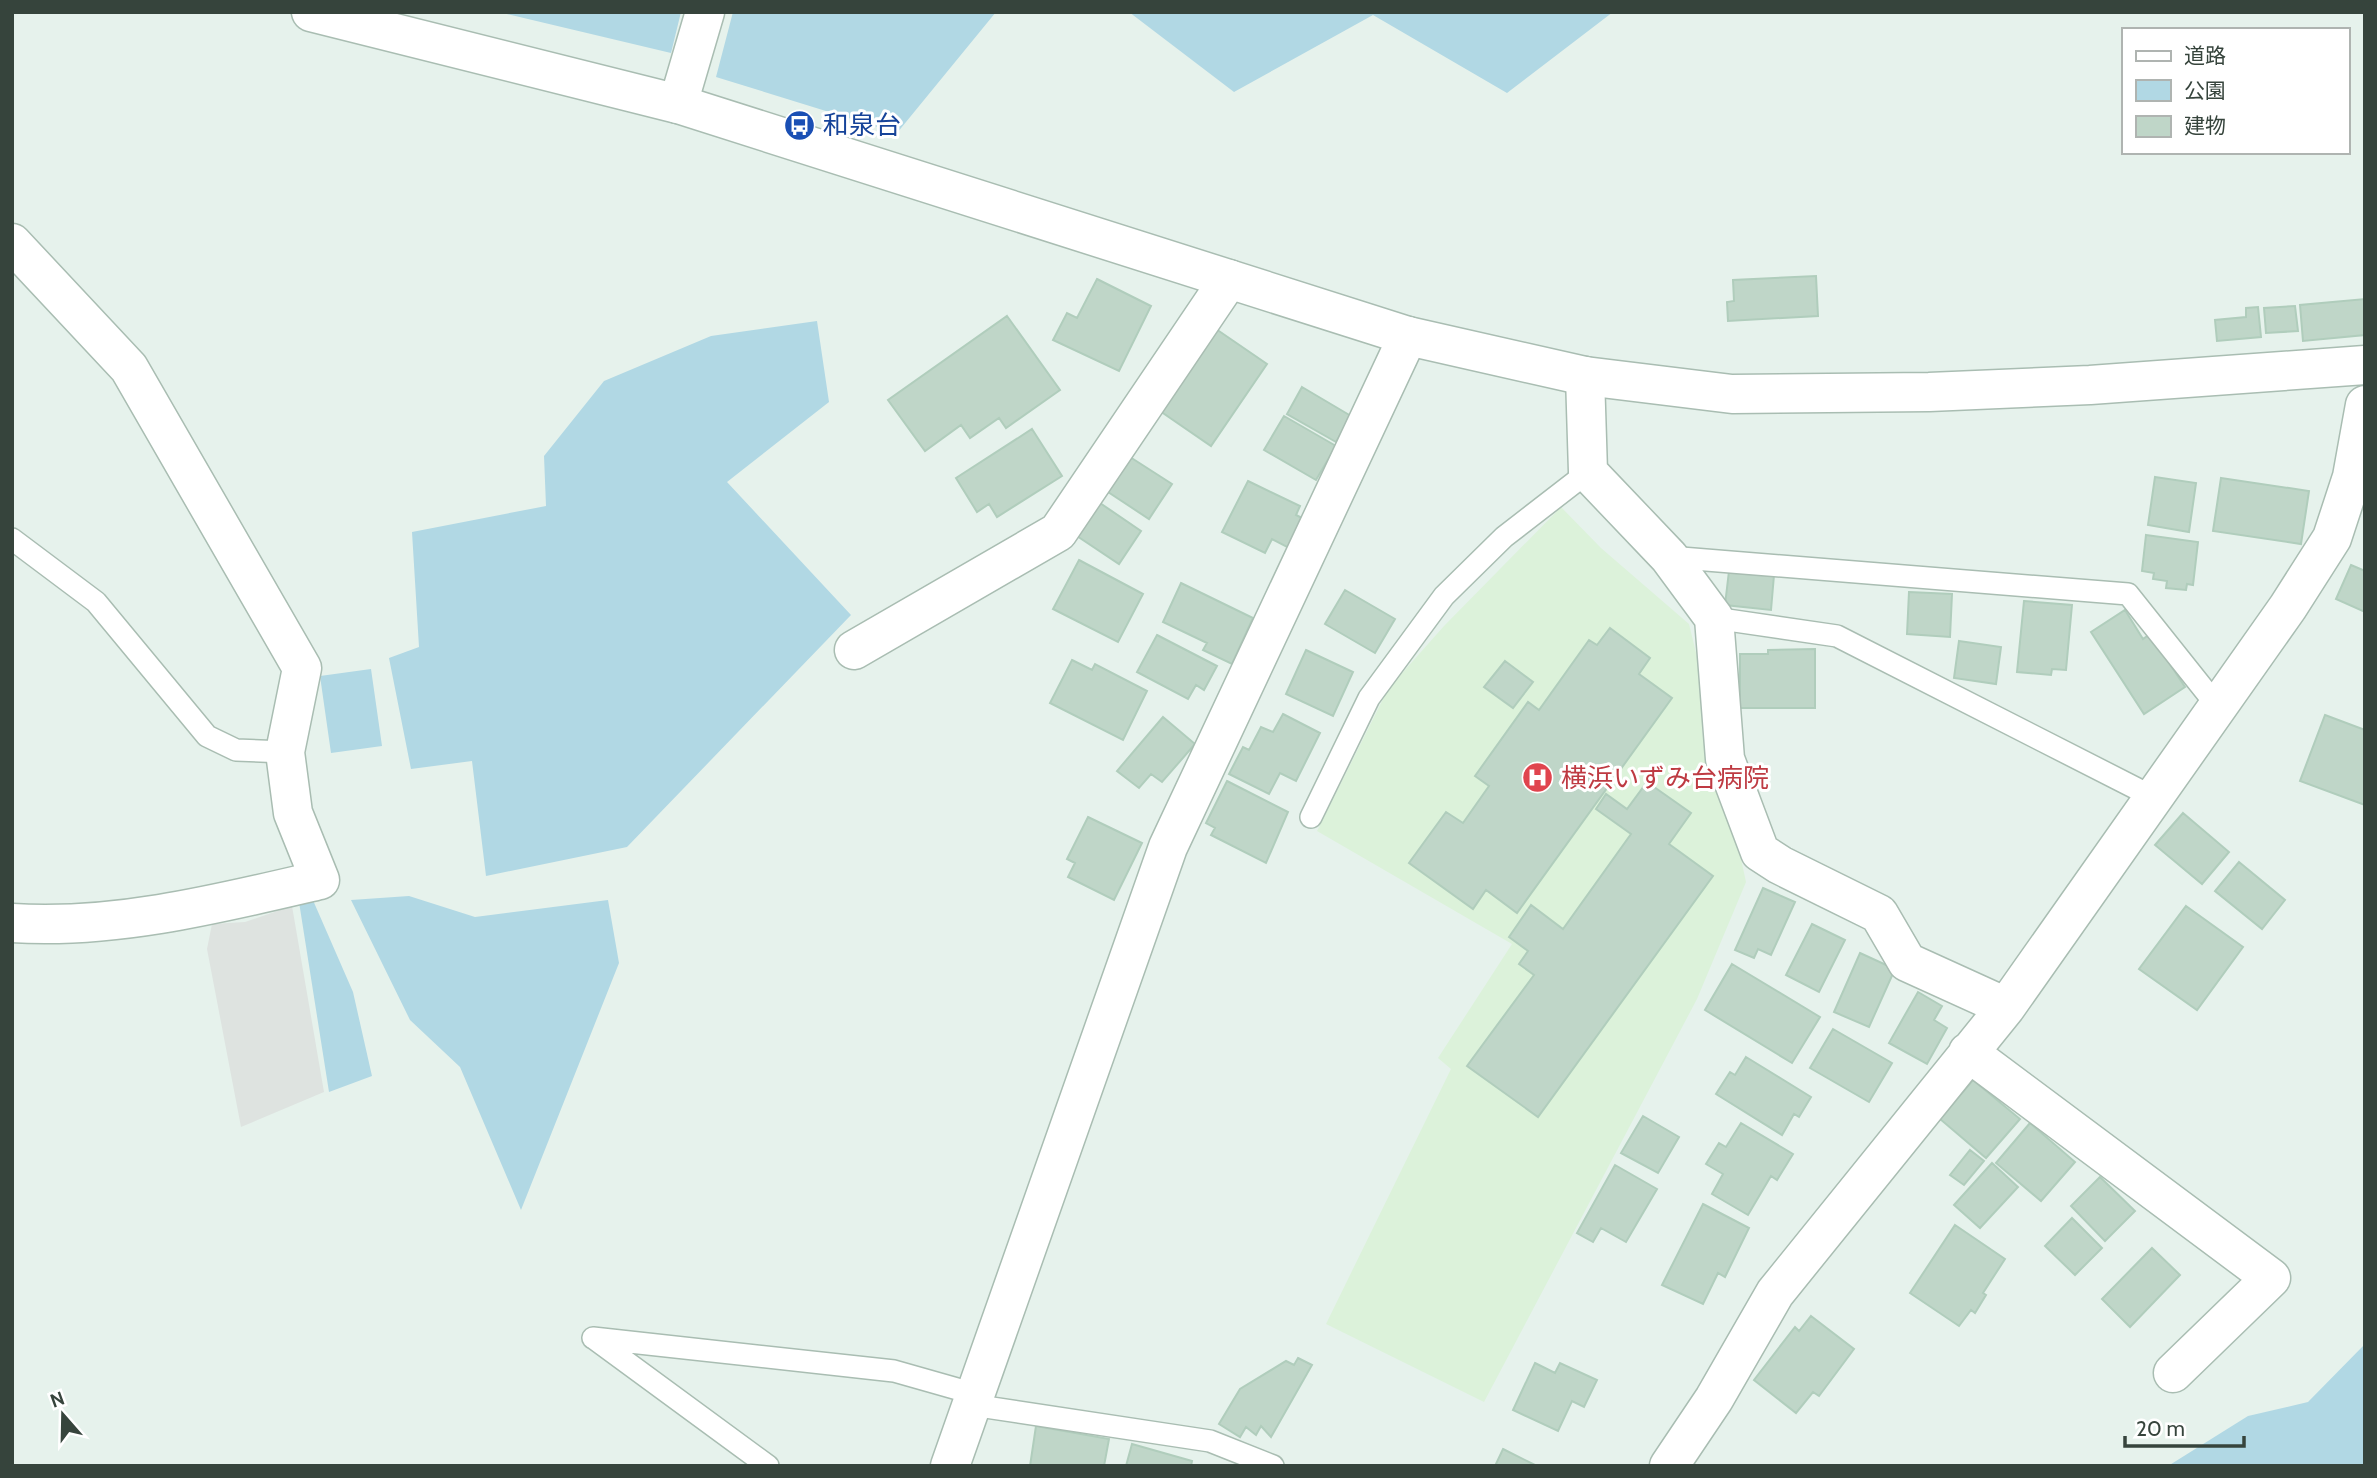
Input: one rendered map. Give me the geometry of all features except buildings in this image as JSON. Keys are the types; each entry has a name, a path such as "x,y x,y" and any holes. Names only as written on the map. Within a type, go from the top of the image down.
{"street":[{"path":"311,12 678,104 1408,335 1585,376 1732,394 1929,392 2090,385 2365,365"},
{"path":"678,104 705,12"},
{"path":"12,243 129,368 302,668 285,752 293,813 320,880 201,908 46,925 12,923"},
{"path":"854,649 1058,532 1229,279"},
{"path":"950,1466 1168,847 1408,335"},
{"path":"1585,376 1588,472 1669,557 1714,618 1725,759 1760,852 1780,865 1880,914 1907,962 2006,1007"},
{"path":"1669,1466 1714,1399 1775,1293 2006,1007 2218,707 2332,538 2351,477 2365,405"},
{"path":"1968,1052 2271,1278 2173,1373"}],"lane":[{"path":"1311,817 1370,698 1444,596 1504,537 1588,472"},
{"path":"12,539 96,602 206,736 236,750 285,752"},
{"path":"1669,557 2128,594 2218,707"},
{"path":"1714,618 1837,636 2153,797"},
{"path":"768,1466 593,1338 894,1371 974,1400 1210,1441 1273,1466"}],"shaded area":[{"path":"1561,507 1601,548 1689,624 1699,665 1703,740 1729,803 1746,882 1697,999 1484,1402 1326,1324 1451,1069 1438,1058 1512,944 1317,831 1388,689 1444,626"},
{"path":"292,906 324,1092 241,1127 207,949 212,924 245,922"}],"green space":[{"path":"498,12 681,12 671,53"},
{"path":"733,12 996,12 897,133 716,77"},
{"path":"1129,12 1613,12 1507,93 1373,15 1234,92"},
{"path":"817,321 829,402 727,482 851,615 627,847 486,876 472,761 411,769 389,658 419,647 412,532 546,506 544,456 604,381 711,336"},
{"path":"371,669 382,746 331,753 320,676"},
{"path":"409,896 475,917 608,900 619,963 521,1210 460,1067 410,1020 351,900"},
{"path":"312,898 353,992 372,1076 329,1092 299,902"},
{"path":"2365,1344 2365,1466 2168,1466 2248,1416 2308,1402"}],"place":[{"name":"和泉台","path":"800,125"},
{"name":"横浜いずみ台病院","path":"1538,778"}]}
